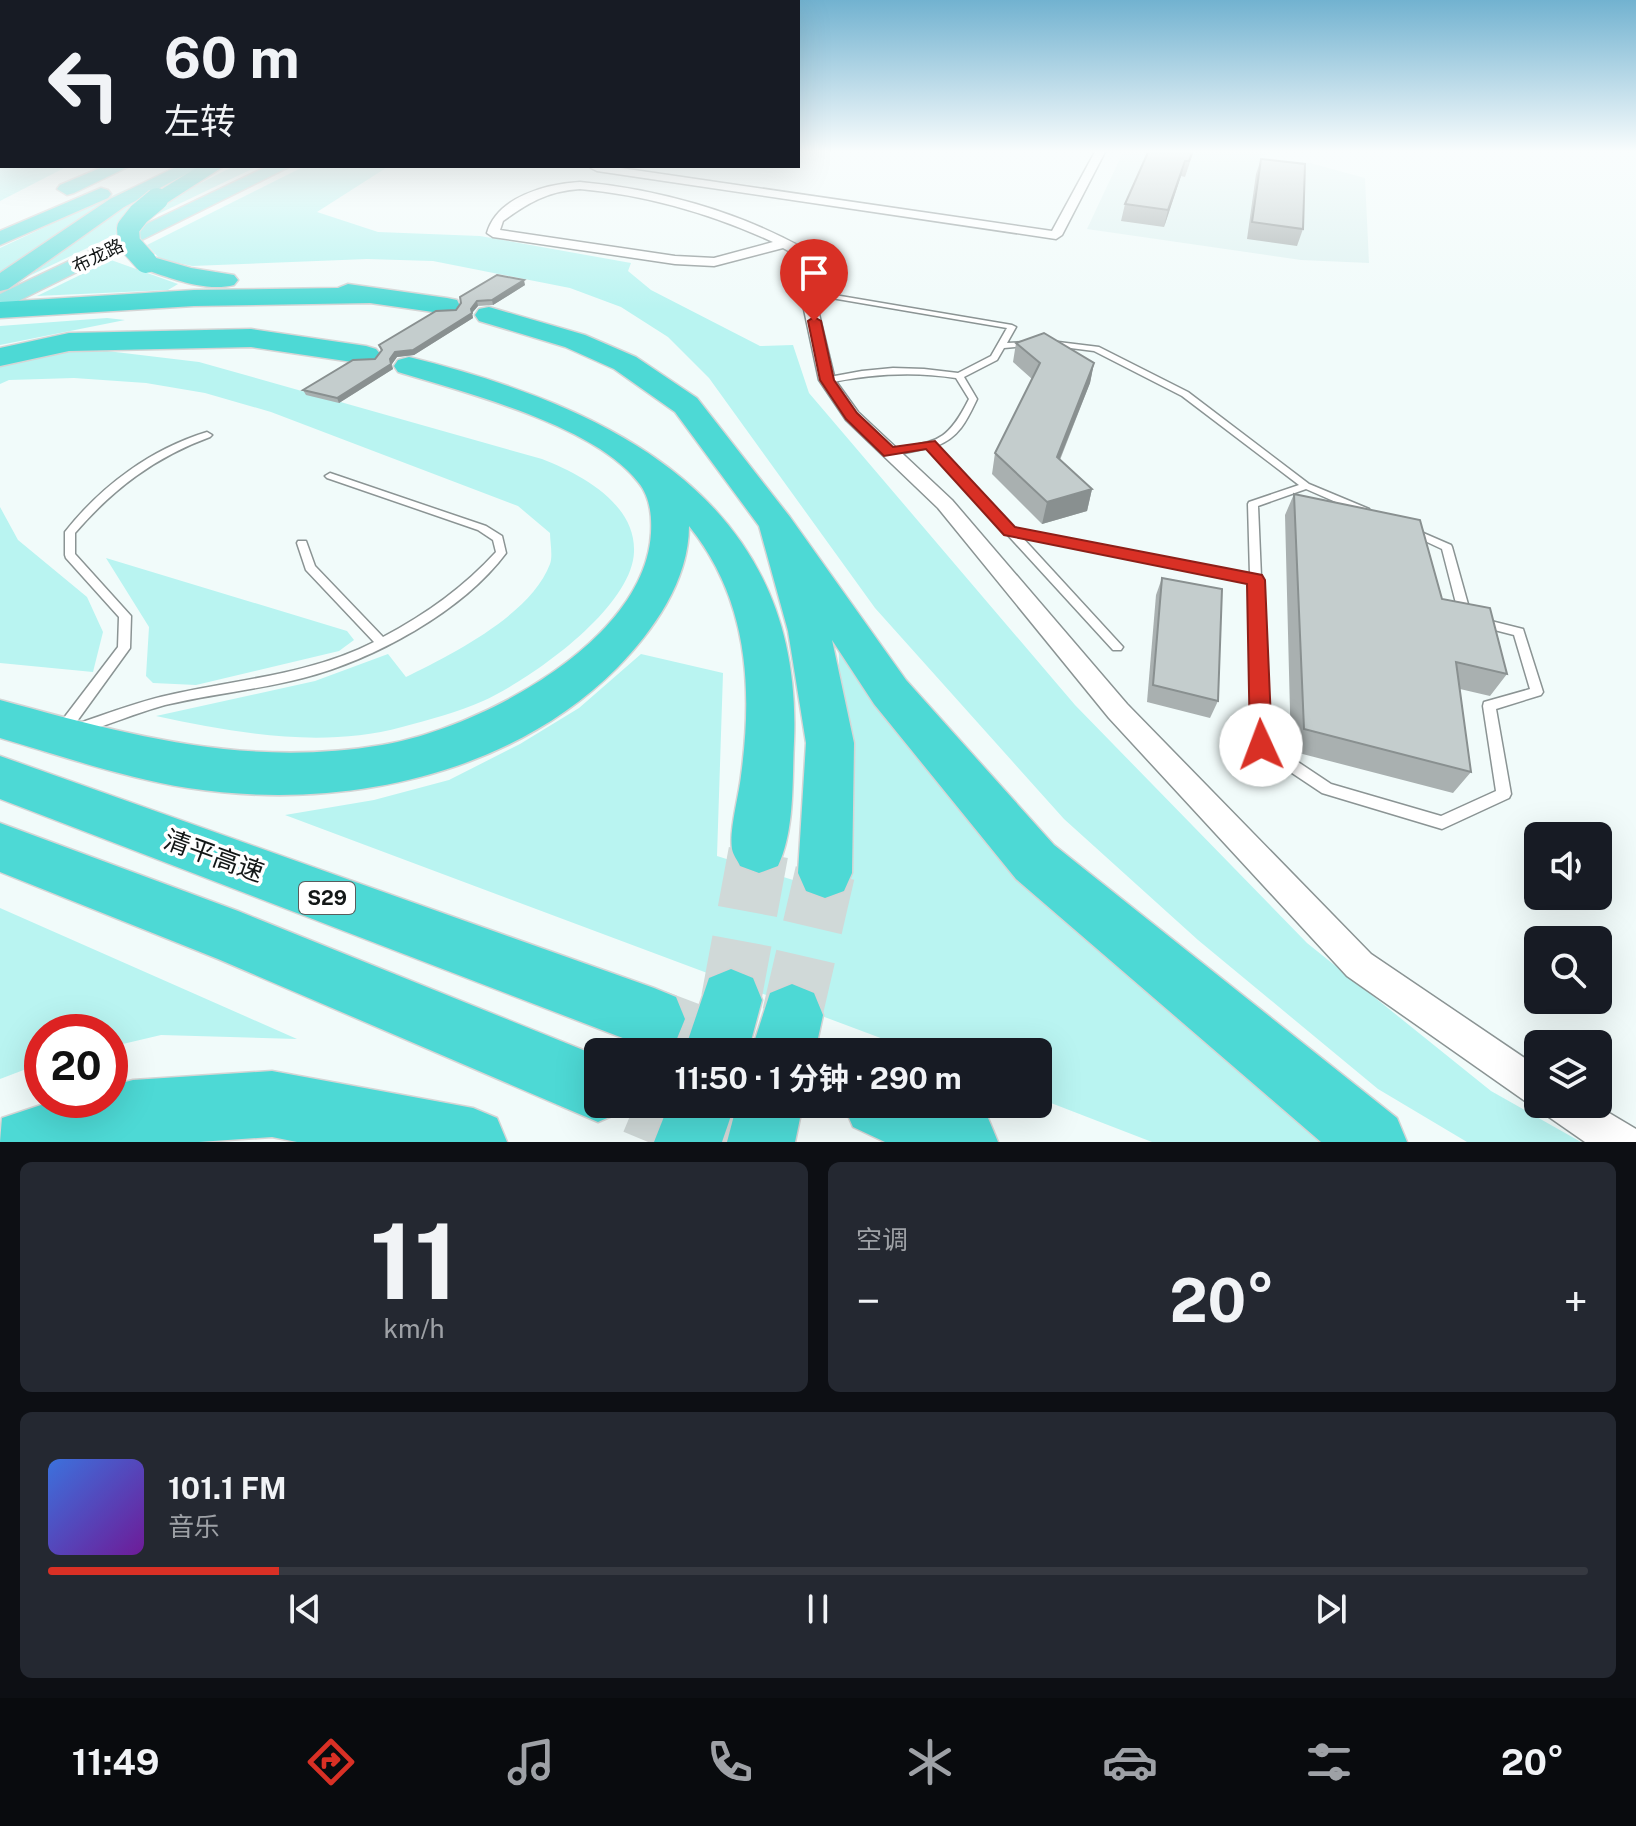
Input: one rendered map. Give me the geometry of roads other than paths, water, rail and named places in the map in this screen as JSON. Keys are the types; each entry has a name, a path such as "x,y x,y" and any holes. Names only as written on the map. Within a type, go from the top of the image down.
{"highway":[{"path":"0,219 36,203"},
{"path":"0,239 80,203"},
{"path":"0,284 117,203"},
{"path":"151,203 135,215 126,228 126,239 134,252 146,262 205,278 447,306"},
{"path":"0,310 372,295"},
{"path":"0,318 52,309 163,311 192,314 251,338"},
{"path":"489,315 575,341 625,363 686,405 777,525 890,692 1035,862 1373,1142"},
{"path":"0,357 69,342 251,338 366,355"},
{"path":"409,366 580,424 640,462 681,494 727,546 747,587 763,636 771,700 759,849"},
{"path":"0,719 166,763 256,772 313,772 381,766 478,735 517,717 577,679 609,649 641,612 665,568 671,535 668,505 658,482 640,462"},
{"path":"777,525 809,631 830,743 825,873"},
{"name":"清平高速","path":"0,777 654,1019"},
{"path":"0,847 238,939 584,1083"},
{"path":"26,1142 133,1113 272,1104 473,1142"},
{"path":"688,1142 697,1118"},
{"path":"761,1142 767,1118"},
{"path":"908,1118 964,1142"}],"main road":[{"name":"布龙路","path":"0,303 205,203"}],"street":[{"path":"520,203 497,219 493,233 675,260 714,262 786,243"},
{"path":"676,203 713,213 786,243 798,251 827,380 852,416 945,504 1118,711 1359,965 1524,1078"},
{"path":"839,203 1056,235 1073,203"},
{"path":"1582,1118 1623,1142"}],"lane":[{"path":"808,292 1012,327 994,358 959,376 916,368 879,370 827,380"},
{"path":"1001,346 1058,342 1096,349 1185,394 1306,486 1376,516"},
{"path":"890,453 948,440 960,428 973,399 959,376"},
{"path":"60,735 124,648 125,616 70,555 70,532 115,484 150,459 177,444 207,435"},
{"path":"929,444 1117,647"},
{"path":"60,735 165,701 323,668 382,643 414,624 486,572 501,553 498,538 482,528 330,476"},
{"path":"1306,486 1253,504 1261,745 1327,789 1442,823 1504,794 1489,706 1537,692 1519,632 1466,619 1447,547 1405,528"},
{"path":"1010,531 1256,580"},
{"path":"302,543 310,567 382,643"}],"tunnel":[{"path":"731,1000 759,849"},
{"path":"792,1015 825,873"},
{"path":"654,1019 704,1038"},
{"path":"669,1118 726,1142"}]}
